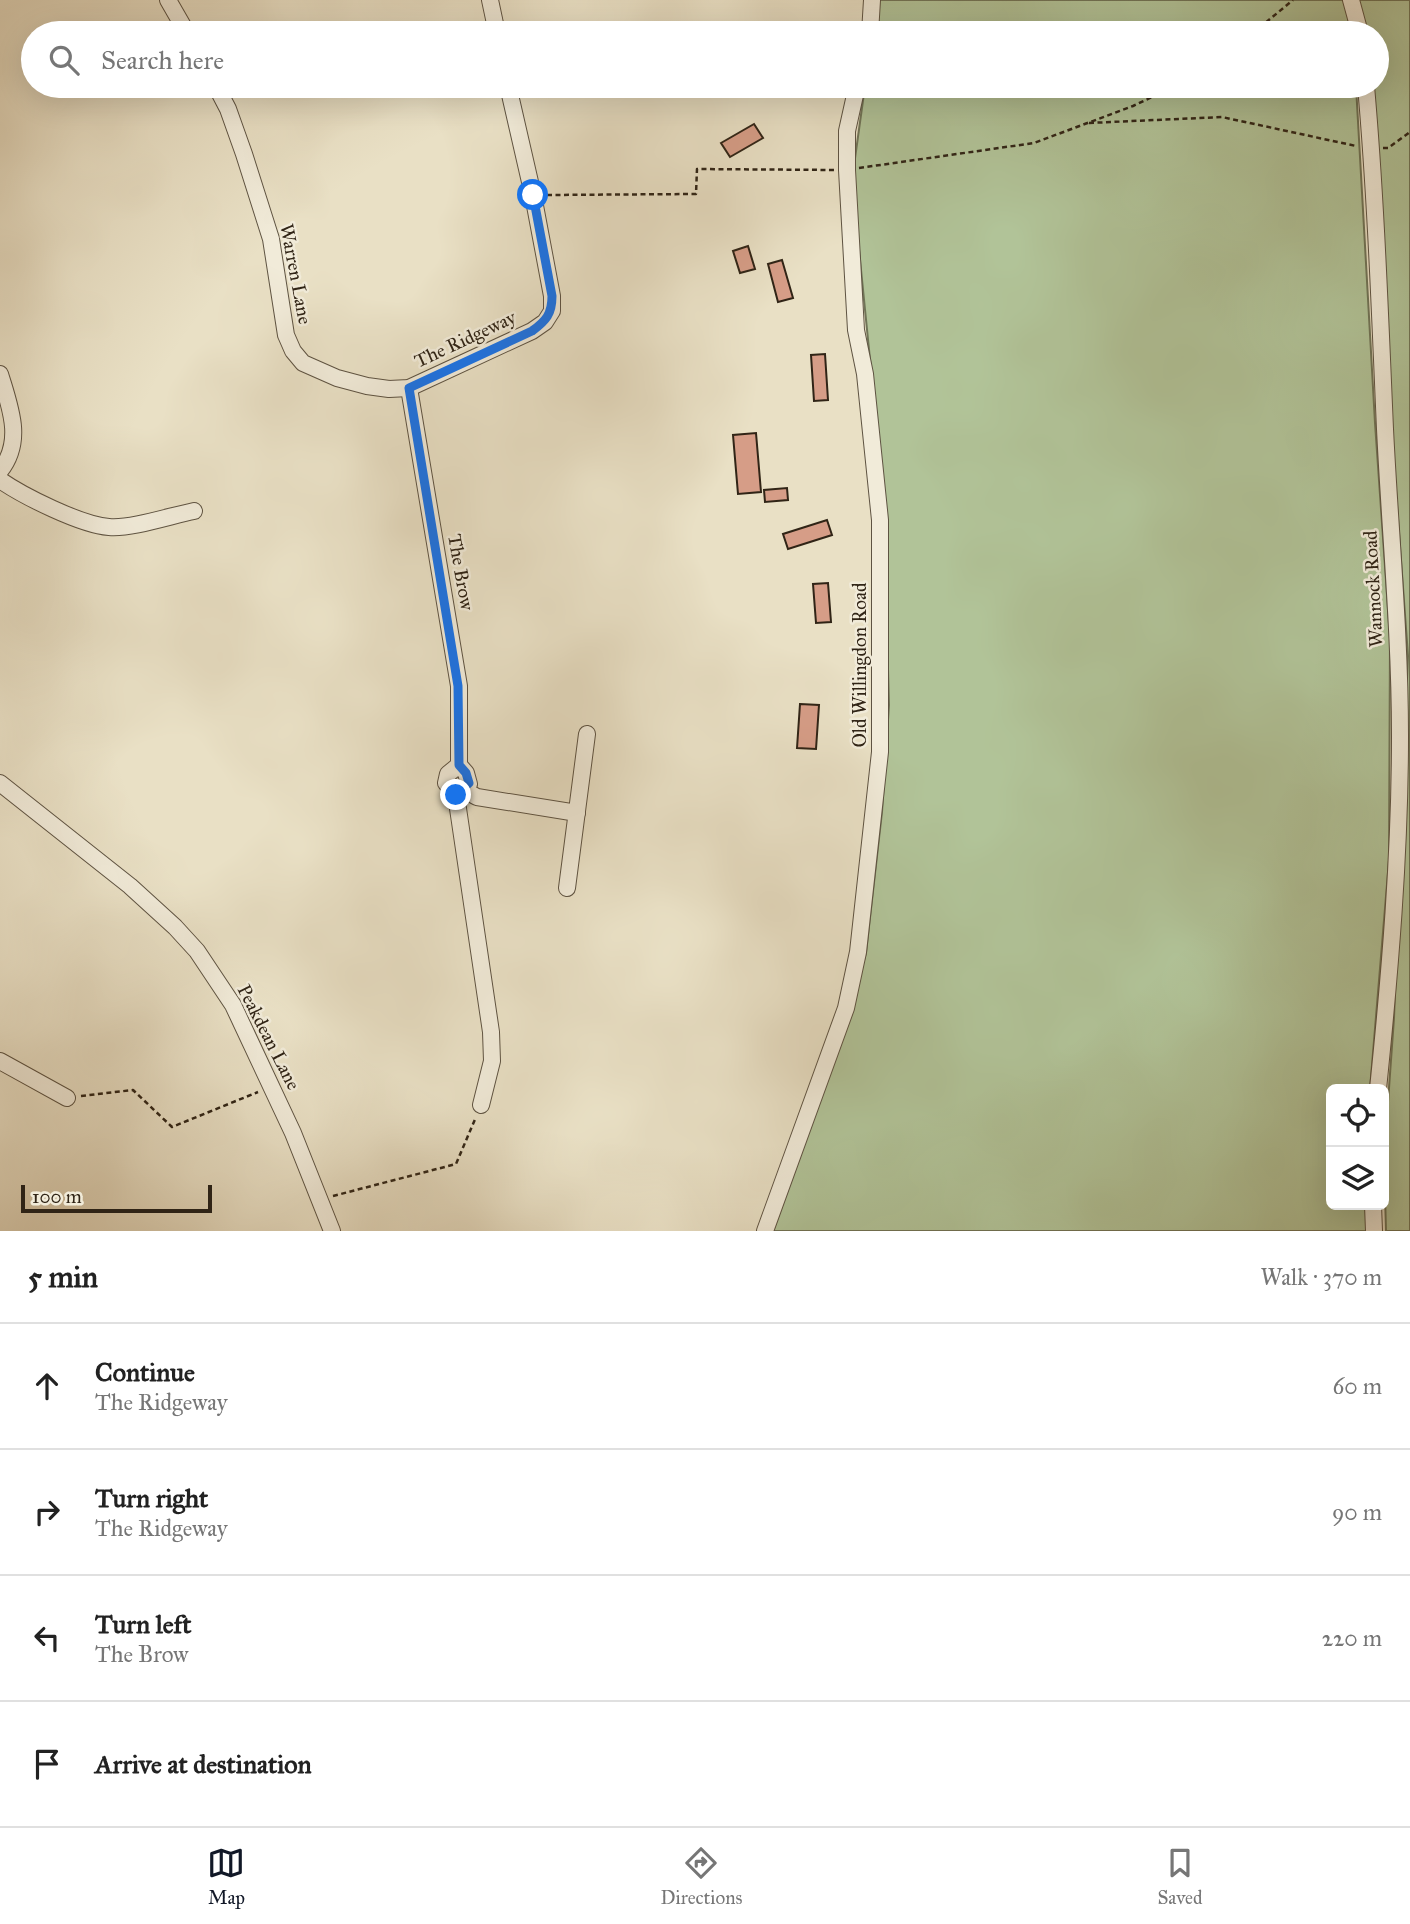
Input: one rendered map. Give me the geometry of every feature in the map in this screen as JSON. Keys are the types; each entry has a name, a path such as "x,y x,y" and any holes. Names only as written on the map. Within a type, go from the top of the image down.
{"street":[{"path":"168,0 180,21"},
{"path":"490,0 494,21"},
{"path":"871,21 872,0"},
{"path":"1351,0 1357,21"},
{"name":"Warren Lane","path":"221,98 244,154 271,239 286,335 293,351 303,363 337,378 367,387 409,388"},
{"name":"The Ridgeway","path":"409,388 532,331 545,322 552,311 552,296 533,195 511,98"},
{"name":"Old Willingdon Road","path":"765,1231 846,1008 858,952 880,752 880,520 865,374 856,330 847,170 846,131 854,98"},
{"name":"Wannock Road","path":"1367,98 1372,149 1388,493 1397,602 1400,736 1390,962 1378,1084"},
{"path":"0,374 15,432 12,449 0,471"},
{"name":"The Brow","path":"409,388 458,686 459,765 466,773 469,783 460,793 491,1032 492,1061 481,1105"},
{"path":"0,480 62,512 109,527 194,511"},
{"path":"567,888 587,734"},
{"name":"Peakdean Lane","path":"0,783 130,886 197,951 233,1005 293,1133 332,1231"},
{"path":"460,793 577,813"},
{"path":"0,1061 67,1098"},
{"path":"1373,1210 1374,1231"}],"path":[{"path":"1268,21 1293,0"},
{"path":"533,195 696,194 697,169 847,170 1034,143 1150,98"},
{"path":"1086,124 1222,117 1372,149 1388,148 1410,132"},
{"path":"67,1098 133,1090 172,1127 271,1087"},
{"path":"320,1199 456,1164 481,1105"}],"green space":[{"path":"874,0 1351,0 1352,21 873,21"},
{"path":"1353,0 1410,0 1410,1231 1386,1231 1385,1210 1389,1210 1389,1088 1408,656 1386,354 1372,98 1389,98 1389,21 1357,21"},
{"path":"863,98 1357,98 1390,638 1389,860 1370,1084 1326,1084 1326,1210 1366,1210 1367,1231 773,1231 841,1042 866,953 882,812 889,705 883,489 852,180"}],"building":[{"path":"754,124 763,138 730,157 721,143"},
{"path":"748,246 755,269 740,273 733,251"},
{"path":"782,260 793,298 778,302 768,264"},
{"path":"825,354 828,400 814,401 811,355"},
{"path":"756,433 761,492 738,494 733,435"},
{"path":"787,488 788,500 765,502 764,490"},
{"path":"827,520 832,535 788,549 783,534"},
{"path":"828,583 831,622 816,623 813,584"},
{"path":"800,704 819,705 816,749 797,748"}],"route":[{"path":"456,795 469,783 466,773 459,765 458,686 409,388 532,331 545,322 552,311 552,296 533,195"}]}
